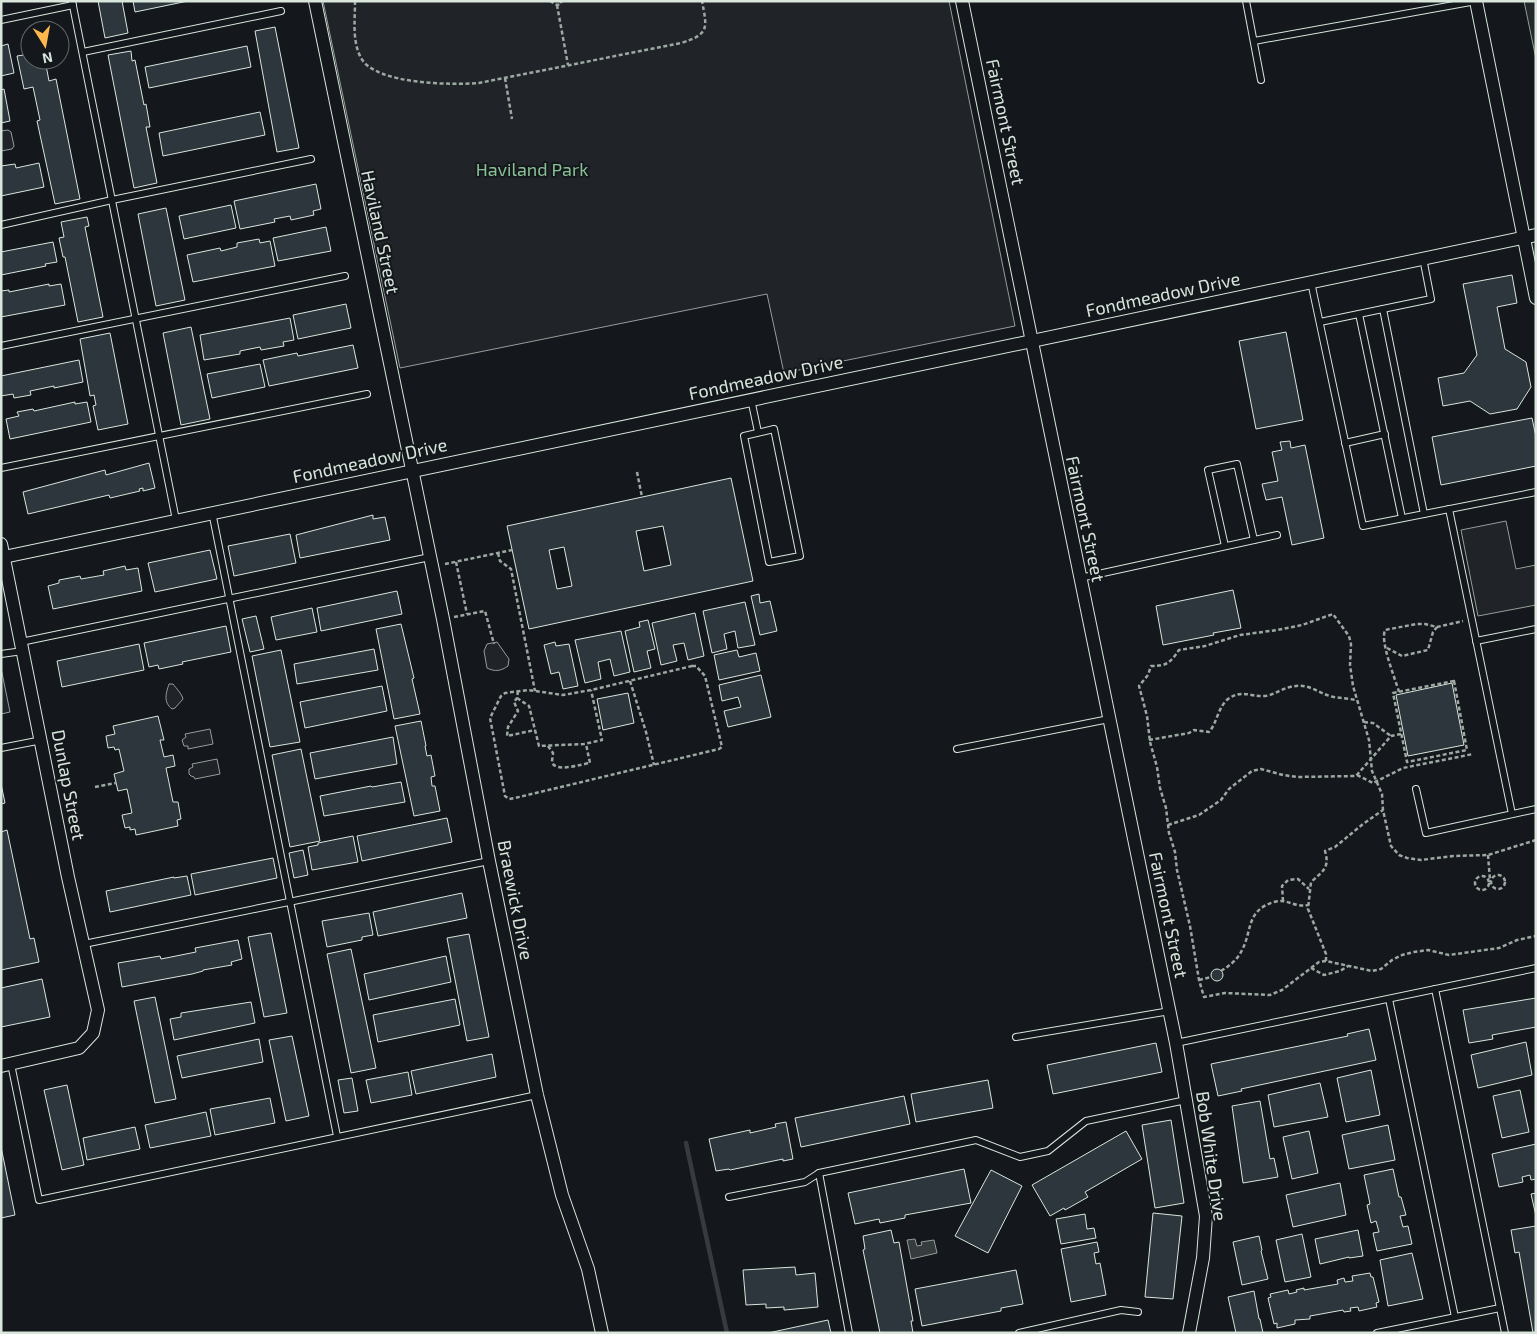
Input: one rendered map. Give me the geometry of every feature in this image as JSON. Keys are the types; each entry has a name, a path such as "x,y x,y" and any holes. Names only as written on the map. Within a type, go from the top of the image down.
{"street":[{"name":"Haviland Street","path":"315,1 411,470"},
{"name":"Fairmont Street","path":"962,1 1176,1043"},
{"path":"1476,1 1530,236 1536,298"},
{"name":"Fondmeadow Drive","path":"4,557 1530,236"},
{"name":"Braewick Drive","path":"411,470 443,619 489,861 537,1095 562,1194 588,1269 602,1333"},
{"name":"Dunlap Street","path":"1,544 42,740 68,878 98,1010 93,1033 79,1048 6,1065"},
{"name":"Bob White Drive","path":"1176,1043 1206,1216 1203,1258 1189,1333"}],"lane":[{"path":"1246,1 1261,80"},
{"path":"1254,41 1476,1"},
{"path":"1,20 73,3 176,520"},
{"path":"82,52 281,11"},
{"path":"1,225 311,159"},
{"path":"1320,322 1431,299 1423,258"},
{"path":"1,346 345,276"},
{"path":"1311,282 1363,526 1536,492"},
{"path":"1383,309 1424,514"},
{"path":"1359,314 1402,518"},
{"path":"1,468 367,394"},
{"path":"751,399 758,432"},
{"path":"774,429 800,556 769,562 744,436 758,432 774,429"},
{"path":"1345,442 1384,434"},
{"path":"1225,546 1208,470 1237,464 1254,540"},
{"path":"1449,509 1512,814"},
{"path":"212,512 337,1136"},
{"path":"1080,578 1277,535"},
{"path":"1,654 22,646 230,599 431,562"},
{"path":"1476,640 1536,629"},
{"path":"957,749 1109,719"},
{"path":"1,748 42,740"},
{"path":"1416,789 1426,832 1536,809"},
{"path":"84,944 489,861"},
{"path":"1176,1043 1536,968"},
{"path":"1435,989 1505,1333"},
{"path":"1389,999 1455,1317"},
{"path":"1016,1037 1170,1011"},
{"path":"6,1065 38,1200 537,1095"},
{"path":"729,1197 805,1182 819,1173 976,1140 1020,1157 1048,1152 1086,1121 1186,1100"},
{"path":"819,1173 849,1333"},
{"path":"1377,1333 1500,1308"},
{"path":"1019,1333 1121,1310 1138,1312"}],"path":[{"path":"355,1 354,35 362,61 373,70 387,75 453,85 505,78 681,43 696,38 706,24 702,1"},
{"path":"550,1 556,5 568,65"},
{"path":"556,5 561,4 561,1"},
{"path":"505,78 512,120"},
{"path":"637,472 642,497"},
{"path":"431,562 456,562 512,550"},
{"path":"498,553 500,561 511,569 535,691"},
{"path":"456,562 467,614"},
{"path":"443,619 484,611 494,644"},
{"path":"1536,840 1488,855 1453,856 1421,860 1399,855 1391,846 1383,810 1382,794 1372,772 1369,740 1353,686 1349,636 1333,614 1302,625 1240,635 1205,646 1179,650 1172,661 1163,666 1152,666 1148,675 1139,686 1147,716 1149,740 1158,767 1160,788 1204,997 1224,993 1270,995 1282,990 1319,962 1326,961 1372,971 1381,969 1402,955 1414,952 1428,950 1449,955 1499,948 1517,940 1536,936"},
{"path":"1399,692 1386,654 1387,648 1383,634 1385,630 1416,624 1437,627 1472,619"},
{"path":"1387,648 1402,656 1428,650 1433,632 1437,627"},
{"path":"696,666 702,670 705,676 722,747 509,799 505,796 490,718 501,696 505,693 535,691 563,695 696,666"},
{"path":"630,681 654,765"},
{"path":"1454,681 1467,750 1407,762 1393,693 1399,692 1454,681"},
{"path":"1149,740 1189,733 1194,730 1209,732 1215,725 1219,712 1226,701 1234,695 1246,693 1256,696 1268,696 1290,687 1303,686 1315,688 1333,697 1357,700"},
{"path":"517,698 529,706 538,746 586,744 602,740 591,690"},
{"path":"518,691 514,702 518,711 508,727 507,736 535,730"},
{"path":"1363,722 1373,723 1391,736"},
{"path":"1357,775 1391,736 1401,734"},
{"path":"548,746 553,753 552,762 555,766 561,768 590,763 586,744"},
{"path":"1168,825 1199,815 1221,800 1229,789 1252,771 1261,769 1296,777 1357,775 1373,783 1403,768 1473,754"},
{"path":"95,787 116,783"},
{"path":"1326,961 1326,954 1308,909 1311,882 1325,870 1328,861 1325,851 1335,847 1362,824 1383,810"},
{"path":"1488,855 1490,880 1489,887 1485,890 1478,889 1476,880 1481,876 1486,876 1490,880 1492,886 1496,889 1501,889 1504,886 1505,879 1501,876 1494,876 1490,880"},
{"path":"1283,901 1282,886 1288,880 1298,879 1309,889"},
{"path":"1221,970 1232,964 1241,952 1252,917 1260,909 1275,902 1283,901 1299,907 1308,905"},
{"path":"1311,968 1324,975 1340,971 1348,966"},
{"path":"1199,980 1212,977"}],"green space":[{"name":"Haviland Park","path":"323,1 949,1 1015,326 784,373 767,294 400,368"},
{"path":"8,130 11,132 14,146 12,149 1,151 1,131"},
{"path":"1506,521 1516,569 1536,565 1536,605 1478,616 1461,530"},
{"path":"497,642 509,659 508,666 500,670 487,668 484,651 487,644"},
{"path":"1,668 10,712 1,714"},
{"path":"169,684 173,684 183,699 172,709 166,700"},
{"path":"210,729 213,744 188,749 188,746 184,746 182,740 186,737 185,734"},
{"path":"217,759 220,774 195,779 189,774 189,769 193,767 192,764"}],"shaded area":[{"path":"1524,1 1536,1 1536,59"},
{"path":"915,1239 917,1246 922,1245 921,1242 934,1240 937,1253 911,1259 907,1240"}],"building":[{"path":"98,1 122,1 128,33 105,38"},
{"path":"133,1 188,1 135,12"},
{"path":"275,27 299,148 277,152 255,31"},
{"path":"8,44 14,73 1,76 1,46"},
{"path":"247,46 251,67 149,88 145,67"},
{"path":"131,51 132,61 135,60 144,105 146,104 150,127 146,127 157,183 134,188 108,55"},
{"path":"17,56 20,56 20,70 47,70 49,81 56,79 80,199 55,204 37,121 40,120 33,87 24,89"},
{"path":"4,89 10,121 1,123 1,90"},
{"path":"260,112 265,135 163,156 159,133"},
{"path":"39,163 44,187 1,196 1,166 15,164 16,168"},
{"path":"316,184 321,209 313,211 314,215 291,220 290,216 274,219 275,222 240,229 234,201"},
{"path":"231,205 236,228 184,239 179,216"},
{"path":"166,208 185,300 156,306 138,214"},
{"path":"87,217 89,226 85,227 103,317 78,322 65,257 63,257 59,238 64,237 61,222"},
{"path":"326,227 331,251 278,261 273,238"},
{"path":"259,239 260,243 270,241 275,266 193,282 187,255 220,248 221,251 237,247 237,243"},
{"path":"53,242 57,262 1,275 1,252"},
{"path":"1512,275 1517,303 1497,307 1505,349 1526,362 1531,387 1517,409 1490,414 1470,401 1443,406 1438,378 1464,373 1477,355 1463,284"},
{"path":"49,284 49,286 61,284 65,305 1,317 1,291 9,290 9,292"},
{"path":"346,304 351,328 298,339 293,315"},
{"path":"290,318 294,340 283,342 284,346 261,350 260,347 240,351 240,354 204,360 200,335"},
{"path":"191,327 210,419 181,425 163,333"},
{"path":"1286,332 1303,420 1256,429 1239,341"},
{"path":"110,333 128,424 98,430 93,406 96,405 94,395 90,396 80,339"},
{"path":"353,345 358,368 269,386 263,360 297,353 298,356"},
{"path":"79,360 83,382 30,391 31,395 14,398 13,394 1,396 1,376"},
{"path":"260,364 265,387 212,398 207,374"},
{"path":"75,402 75,404 87,402 91,422 10,439 6,419 19,416 17,412 33,409 34,411"},
{"path":"1532,418 1536,437 1536,466 1441,485 1432,437"},
{"path":"1290,441 1291,448 1305,445 1324,538 1292,545 1282,497 1266,500 1262,484 1278,481 1272,452 1282,450 1280,442"},
{"path":"149,463 155,488 143,491 143,488 139,489 140,491 110,498 109,495 28,514 23,492 105,470 106,475"},
{"path":"731,478 753,581 529,629 507,526","holes":["663,526 671,565 644,571 636,531","564,547 572,586 557,589 549,550"]},
{"path":"373,515 373,519 385,517 390,540 300,558 296,535"},
{"path":"290,534 296,563 234,576 228,546"},
{"path":"210,550 217,579 155,592 148,563"},
{"path":"125,566 126,570 138,568 142,591 53,609 48,586 59,583 59,580 80,576 81,579 104,575 103,571"},
{"path":"1233,590 1241,628 1163,645 1156,606"},
{"path":"397,591 402,614 321,631 317,608"},
{"path":"759,594 760,603 770,601 777,631 760,635 751,596"},
{"path":"745,602 755,645 738,648 735,631 724,634 727,649 712,653 703,611"},
{"path":"312,608 317,632 276,640 271,617"},
{"path":"695,613 704,656 688,660 684,643 673,645 677,661 661,665 652,623"},
{"path":"256,616 264,649 250,652 242,619"},
{"path":"648,620 655,649 647,651 651,668 634,672 625,631 640,627 639,622"},
{"path":"401,624 414,678 412,679 420,714 394,719 376,629"},
{"path":"226,626 231,652 182,662 183,664 159,669 158,665 149,667 144,643"},
{"path":"621,631 630,672 614,676 610,659 598,662 601,679 585,683 575,640"},
{"path":"555,642 556,646 569,644 578,686 563,689 559,672 551,674 544,645"},
{"path":"139,644 144,670 62,687 57,661"},
{"path":"374,649 378,670 297,684 294,664"},
{"path":"281,650 300,742 270,747 252,656"},
{"path":"737,650 739,657 756,653 760,671 719,680 714,655"},
{"path":"761,675 771,717 728,727 724,711 741,707 738,697 722,701 719,685"},
{"path":"1452,683 1464,745 1408,756 1396,695"},
{"path":"382,686 387,711 305,728 300,702"},
{"path":"628,693 634,723 603,730 597,699"},
{"path":"158,716 164,740 160,740 164,757 173,755 175,766 166,768 173,802 178,802 181,819 177,820 178,826 136,835 135,829 125,828 122,815 132,813 127,789 118,791 114,774 124,771 119,749 115,750 114,747 108,748 106,736 115,734 113,726"},
{"path":"421,721 427,756 431,755 435,776 431,777 432,786 435,786 440,811 414,816 395,726"},
{"path":"393,737 397,764 315,779 310,753"},
{"path":"301,749 320,841 290,847 272,755"},
{"path":"401,782 405,802 324,816 320,796"},
{"path":"1,784 5,803 1,804"},
{"path":"447,818 452,842 362,861 357,836"},
{"path":"7,830 30,939 34,938 39,962 1,970 1,832"},
{"path":"353,836 358,862 312,870 308,847 318,845 318,843"},
{"path":"303,850 308,875 294,878 289,853"},
{"path":"273,858 277,878 195,895 191,874"},
{"path":"187,876 191,895 110,912 106,891"},
{"path":"462,893 467,918 378,936 373,912"},
{"path":"369,913 373,935 362,937 362,940 327,947 322,921"},
{"path":"271,933 287,1013 264,1017 248,937"},
{"path":"469,934 489,1037 467,1041 447,938"},
{"path":"238,940 242,959 231,962 232,965 122,987 118,963 160,956 161,959 196,952 195,948"},
{"path":"351,949 376,1068 351,1073 327,954"},
{"path":"446,956 451,982 369,1000 364,974"},
{"path":"1215,969 1219,969 1223,975 1219,981 1215,981 1211,977 1211,973"},
{"path":"42,979 50,1017 1,1027 1,988"},
{"path":"155,997 176,1099 155,1103 134,1001"},
{"path":"1536,998 1536,1027 1492,1035 1493,1039 1469,1043 1463,1010"},
{"path":"455,999 460,1025 378,1042 373,1015"},
{"path":"251,1002 255,1023 174,1040 170,1019 181,1017 181,1013"},
{"path":"1369,1029 1376,1060 1241,1089 1242,1091 1218,1096 1211,1064 1348,1036 1347,1034"},
{"path":"292,1036 309,1116 286,1121 269,1040"},
{"path":"259,1039 263,1062 182,1078 177,1056"},
{"path":"1526,1042 1532,1075 1478,1088 1471,1055"},
{"path":"1156,1043 1162,1072 1053,1094 1047,1065"},
{"path":"492,1054 496,1077 416,1094 411,1071"},
{"path":"1371,1070 1380,1115 1346,1122 1337,1078"},
{"path":"408,1072 412,1095 371,1103 366,1080"},
{"path":"352,1078 358,1111 344,1113 338,1080"},
{"path":"988,1080 993,1108 916,1122 911,1094"},
{"path":"1320,1083 1328,1117 1274,1127 1268,1095"},
{"path":"67,1085 84,1165 62,1170 44,1090"},
{"path":"1520,1090 1529,1132 1502,1138 1493,1096"},
{"path":"904,1096 910,1124 801,1147 795,1118"},
{"path":"270,1098 275,1123 215,1135 210,1109"},
{"path":"1260,1101 1270,1159 1274,1158 1278,1177 1243,1183 1232,1106"},
{"path":"206,1112 211,1136 150,1148 145,1125"},
{"path":"1171,1120 1184,1203 1155,1208 1142,1125"},
{"path":"786,1122 793,1159 783,1161 783,1159 716,1171 709,1139 750,1130 750,1133 776,1127 775,1124"},
{"path":"1388,1125 1395,1160 1349,1169 1342,1135"},
{"path":"135,1127 140,1149 87,1160 83,1138"},
{"path":"1126,1131 1142,1159 1085,1192 1088,1197 1050,1216 1032,1185"},
{"path":"1309,1131 1318,1173 1292,1179 1283,1137"},
{"path":"1536,1144 1536,1179 1531,1180 1530,1175 1522,1177 1523,1182 1499,1187 1492,1154"},
{"path":"1,1147 15,1215 1,1218"},
{"path":"964,1169 971,1203 905,1215 905,1218 880,1223 879,1219 855,1224 848,1193"},
{"path":"1393,1169 1399,1197 1401,1197 1406,1215 1400,1216 1403,1227 1408,1226 1412,1244 1377,1251 1373,1233 1379,1232 1376,1221 1371,1223 1367,1205 1370,1204 1364,1175"},
{"path":"991,1170 1022,1186 988,1253 955,1236"},
{"path":"1340,1183 1346,1215 1293,1227 1286,1195"},
{"path":"1536,1193 1536,1216 1531,1194"},
{"path":"1153,1213 1182,1216 1173,1299 1145,1297"},
{"path":"1085,1214 1087,1229 1094,1228 1096,1238 1061,1244 1056,1219"},
{"path":"1536,1226 1536,1333 1533,1333 1519,1252 1515,1253 1511,1230"},
{"path":"891,1230 894,1243 899,1242 913,1321 911,1321 913,1333 880,1333 863,1250 865,1249 863,1236"},
{"path":"1358,1230 1363,1256 1349,1257 1320,1264 1315,1239"},
{"path":"1302,1234 1311,1277 1285,1282 1276,1240"},
{"path":"1259,1236 1268,1279 1242,1285 1233,1242"},
{"path":"1097,1242 1099,1252 1094,1253 1096,1264 1100,1263 1106,1295 1071,1302 1061,1249"},
{"path":"1412,1253 1423,1299 1388,1306 1380,1260"},
{"path":"795,1267 796,1275 815,1273 818,1307 784,1310 784,1307 766,1308 766,1304 746,1305 743,1270"},
{"path":"1016,1270 1023,1304 1001,1308 1001,1311 922,1326 915,1289"},
{"path":"1370,1273 1371,1277 1373,1277 1379,1302 1376,1303 1377,1307 1359,1311 1358,1307 1350,1308 1351,1311 1344,1312 1343,1310 1310,1316 1310,1319 1295,1320 1295,1324 1277,1328 1277,1323 1274,1324 1268,1298 1271,1297 1270,1294 1288,1290 1289,1294 1304,1288 1304,1290 1338,1284 1337,1280 1344,1278 1345,1282 1353,1281 1352,1276"},
{"path":"1254,1291 1263,1333 1236,1333 1228,1297"},
{"path":"828,1320 831,1333 768,1333"}],"waterway":[{"path":"686,1143 727,1333"}]}
